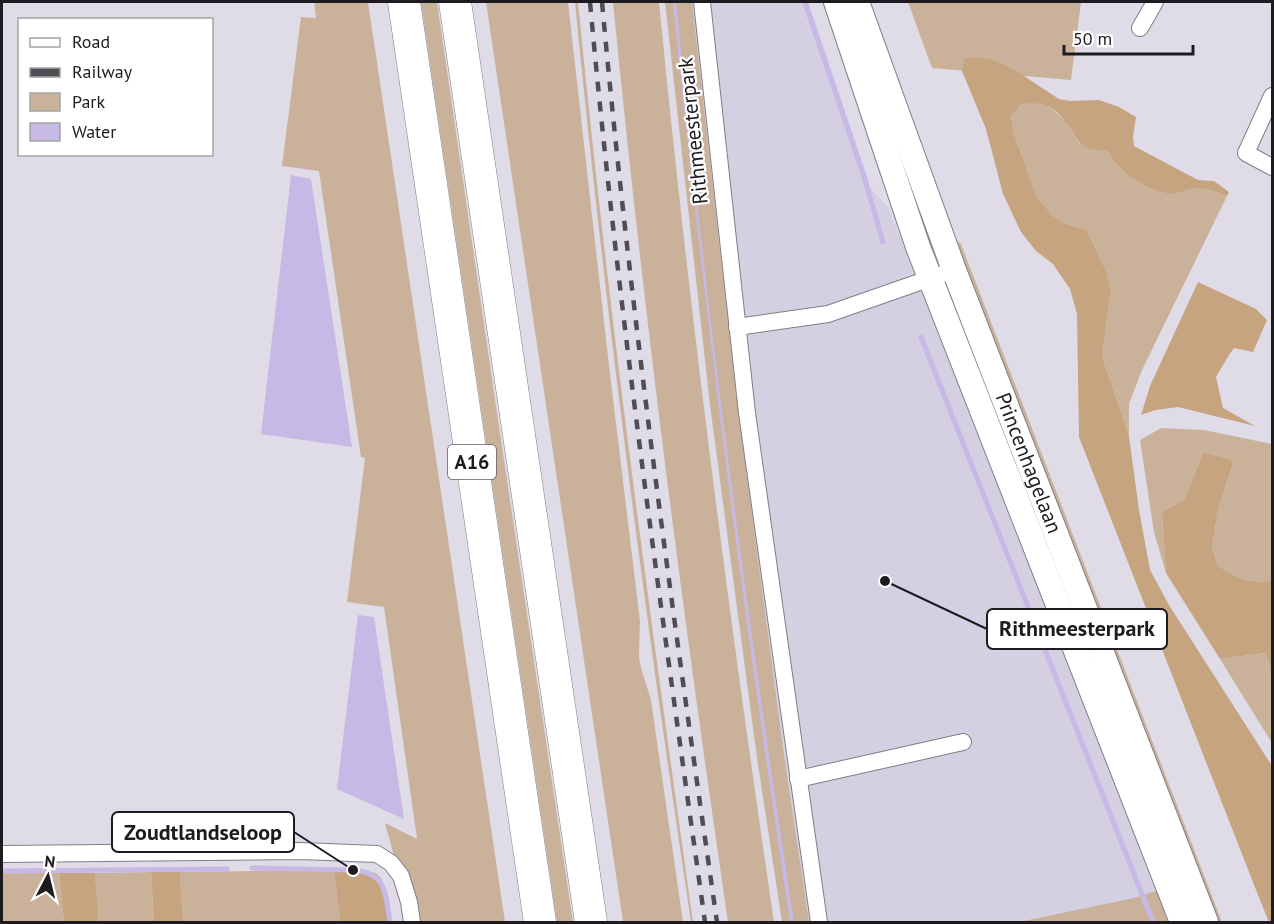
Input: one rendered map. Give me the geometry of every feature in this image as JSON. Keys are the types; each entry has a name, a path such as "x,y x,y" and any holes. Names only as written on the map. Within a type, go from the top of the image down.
{"highway":[{"name":"A16","path":"404,2 540,922"},
{"name":"A16","path":"455,2 591,922"}],"main road":[{"name":"Princenhagelaan","path":"836,2 918,247 1182,922"},
{"name":"Princenhagelaan","path":"857,2 954,270 1206,922"}],"street":[{"name":"Rithmeesterpark","path":"702,2 747,413 819,922"},
{"path":"1140,28 1155,2"},
{"path":"1272,96 1246,153 1272,167"},
{"path":"737,327 828,314 954,270"},
{"path":"798,779 963,742"},
{"path":"2,854 301,851 377,854 391,862 401,876 412,922"}],"shaded area":[{"path":"669,2 802,2 862,179 888,207 1168,922 784,922"},
{"path":"977,57 996,61 1018,72 1059,99 1099,100 1119,107 1136,117 1134,146 1198,180 1214,181 1229,192 1227,196 1200,189 1190,189 1174,194 1159,192 1131,178 1106,150 1089,149 1082,145 1062,117 1046,105 1022,104 1011,116 1014,134 1037,197 1053,216 1066,224 1087,230 1107,273 1111,290 1102,356 1129,436 1150,570 1169,605 1272,766 1272,922 1269,922 1258,895 1079,437 1077,314 1070,289 1053,264 1036,251 1021,232 1003,194 986,129 962,71 964,58"},
{"path":"1198,282 1256,309 1267,320 1253,352 1234,348 1216,377 1223,408 1255,426 1178,407 1141,415 1150,386"},
{"path":"1203,452 1234,461 1218,510 1212,547 1218,566 1244,579 1272,581 1272,671 1266,653 1220,659 1166,573 1162,512 1185,499"},
{"path":"334,870 375,873 381,878 390,922 340,922"},
{"path":"180,871 183,922 154,922 151,872"},
{"path":"59,873 95,873 99,922 64,922"}],"green space":[{"path":"314,2 368,2 505,922 417,922 385,823 417,839 384,607 347,602 365,458 361,457 319,171 282,166 301,17 316,18"},
{"path":"421,2 437,2 573,922 557,922"},
{"path":"486,2 568,2 640,621 639,656 651,700 683,922 623,922"},
{"path":"575,2 578,2 631,463 693,922 691,922 674,807 627,463 599,232"},
{"path":"613,2 659,2 683,233 711,463 774,922 728,922 665,462 637,232"},
{"path":"665,2 692,2 737,401 784,755 809,922 782,922 757,758 710,405"},
{"path":"908,2 1081,2 1071,80 932,68"},
{"path":"1035,102 1048,105 1066,122 1079,143 1088,148 1106,150 1125,173 1145,186 1159,192 1174,194 1190,189 1200,189 1227,196 1142,370 1129,404 1129,436 1102,356 1111,290 1107,273 1087,230 1066,224 1053,216 1037,197 1014,134 1011,116 1022,104"},
{"path":"954,240 961,244 1222,922 1213,922"},
{"path":"1161,428 1204,430 1272,444 1272,581 1244,579 1218,566 1212,547 1218,510 1234,462 1203,452 1185,499 1162,512 1166,573 1154,532 1140,440"},
{"path":"1267,653 1272,671 1272,743 1220,659"},
{"path":"334,870 340,922 183,922 180,872"},
{"path":"151,872 154,922 99,922 95,873"},
{"path":"2,873 59,873 64,922 2,922"},
{"path":"1163,889 1176,922 1019,922 1134,898"}],"water":[{"path":"673,2 676,2 700,233 729,463 794,922 790,922 741,578 698,233"},
{"path":"802,2 808,2 867,177 886,244 881,244 862,179"},
{"path":"291,175 311,179 352,447 261,434"},
{"path":"358,615 374,617 404,819 337,789"}],"waterway":[{"path":"921,337 1153,922"},
{"path":"252,868 353,870 373,875 383,887 390,922"},
{"path":"2,871 227,869"}],"railway":[{"path":"590,2 627,348 705,922"},
{"path":"602,2 639,348 717,922"}],"place":[{"name":"Rithmeesterpark","path":"885,581"},
{"name":"Zoudtlandseloop","path":"353,870"}]}
